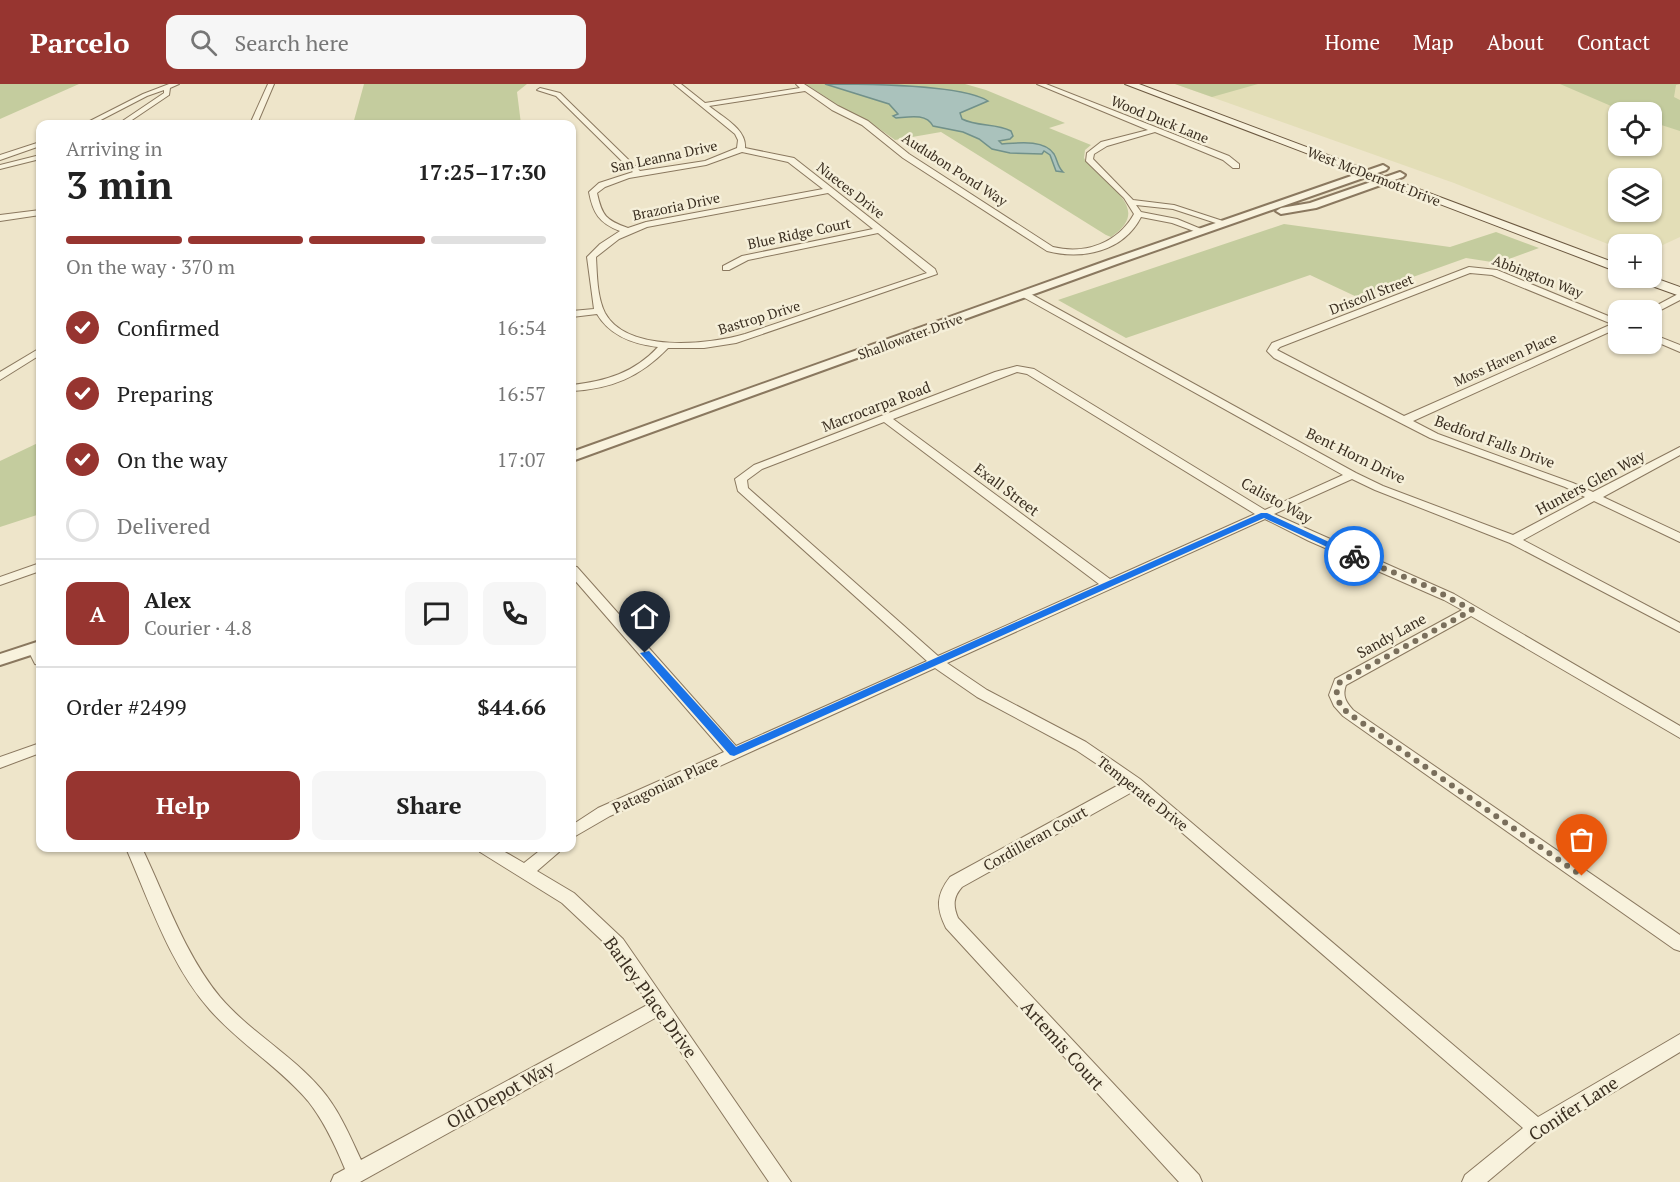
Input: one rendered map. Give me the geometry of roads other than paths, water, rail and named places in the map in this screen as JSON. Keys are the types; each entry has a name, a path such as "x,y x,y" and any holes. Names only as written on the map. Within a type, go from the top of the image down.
{"main road":[{"name":"West McDermott Drive","path":"1130,84 1368,173 1400,175 1608,252"},
{"name":"West McDermott Drive","path":"1154,84 1384,174 1470,212 1608,264"},
{"path":"1470,212 1485,206"},
{"path":"1662,273 1680,279"},
{"path":"1662,286 1680,294"}],"street":[{"path":"255,120 271,84"},
{"name":"San Leanna Drive","path":"627,231 606,223 597,215 593,192 606,182 701,164 726,157 741,149 742,140 738,133 677,84"},
{"name":"Wood Duck Lane","path":"1040,84 1226,158 1236,166"},
{"path":"96,120 145,95 172,86"},
{"path":"128,120 167,94 172,86"},
{"path":"704,105 803,87"},
{"name":"Audubon Pond Way","path":"803,87 835,108 865,123 925,168 1050,249 1067,253 1080,252 1112,243 1132,229 1138,214"},
{"path":"540,90 558,94 640,175"},
{"path":"1156,130 1104,144 1090,153 1089,159 1131,202 1138,214 1174,221 1202,231"},
{"path":"0,158 36,145"},
{"name":"Nueces Drive","path":"741,149 791,160 932,271 932,274"},
{"path":"0,167 36,158"},
{"name":"Shallowater Drive","path":"576,456 1368,173"},
{"name":"Shallowater Drive","path":"1248,215 1294,210 1320,203 1384,174"},
{"name":"Brazoria Drive","path":"599,311 591,257 602,245 627,231 646,225 829,190"},
{"path":"1316,191 1313,197 1320,203"},
{"path":"1131,202 1174,207 1225,223"},
{"path":"0,218 36,214"},
{"name":"Blue Ridge Court","path":"726,268 745,258 879,230"},
{"name":"Abbington Way","path":"1480,269 1494,272 1608,320"},
{"name":"Driscoll Street","path":"1272,349 1469,270 1480,269"},
{"name":"Bastrop Drive","path":"599,311 606,323 618,333 647,342 717,344 748,336 932,274"},
{"path":"1662,305 1680,294"},
{"name":"Bent Horn Drive","path":"1026,295 1352,475 1514,540 1680,628"},
{"path":"576,314 599,311"},
{"name":"Moss Haven Place","path":"1403,421 1608,329"},
{"path":"1662,341 1680,349"},
{"path":"576,388 594,386 621,378 645,365 666,344"},
{"name":"Bedford Falls Drive","path":"1272,349 1278,356 1403,421 1458,446 1538,473 1595,496 1680,538"},
{"path":"0,377 36,354"},
{"path":"0,366 15,368"},
{"name":"Macrocarpa Road","path":"741,479 758,467 999,374 1024,370"},
{"name":"Calisto Way","path":"1024,370 1047,379 1264,514 1345,553 1429,587 1680,733"},
{"name":"Exall Street","path":"886,419 1108,584"},
{"name":"Hunters Glen Way","path":"1514,540 1680,450"},
{"name":"Patagonian Place","path":"576,830 604,812 1352,475"},
{"name":"Temperate Drive","path":"741,479 742,489 748,495 960,682 990,701 1065,736 1135,783 1537,1128"},
{"path":"0,580 36,568"},
{"path":"576,575 734,753"},
{"name":"Sandy Lane","path":"1472,610 1340,682 1336,689 1336,697 1340,705 1348,713 1680,944"},
{"path":"0,660 36,652"},
{"path":"0,763 36,750"},
{"name":"Cordilleran Court","path":"944,901 948,891 956,882 1135,783"},
{"path":"136,852 184,956 204,990 233,1024 283,1064 309,1089 332,1119 349,1178"},
{"name":"Barley Place Drive","path":"492,852 568,898 617,944 781,1182"},
{"path":"524,872 548,852"},
{"name":"Artemis Court","path":"944,901 946,913 952,923 1192,1182"},
{"name":"Old Depot Way","path":"349,1178 660,1007"},
{"name":"Conifer Lane","path":"1472,1182 1537,1128 1680,1042"}],"water":[{"path":"825,84 911,86 975,95 988,101 960,113 962,119 1011,131 1013,136 1010,139 999,141 1002,144 1030,143 1050,149 1063,172 1056,171 1050,155 1044,151 1042,154 1010,153 992,149 979,139 963,132 933,126 922,117 896,118 893,116 898,114 889,104"}]}
